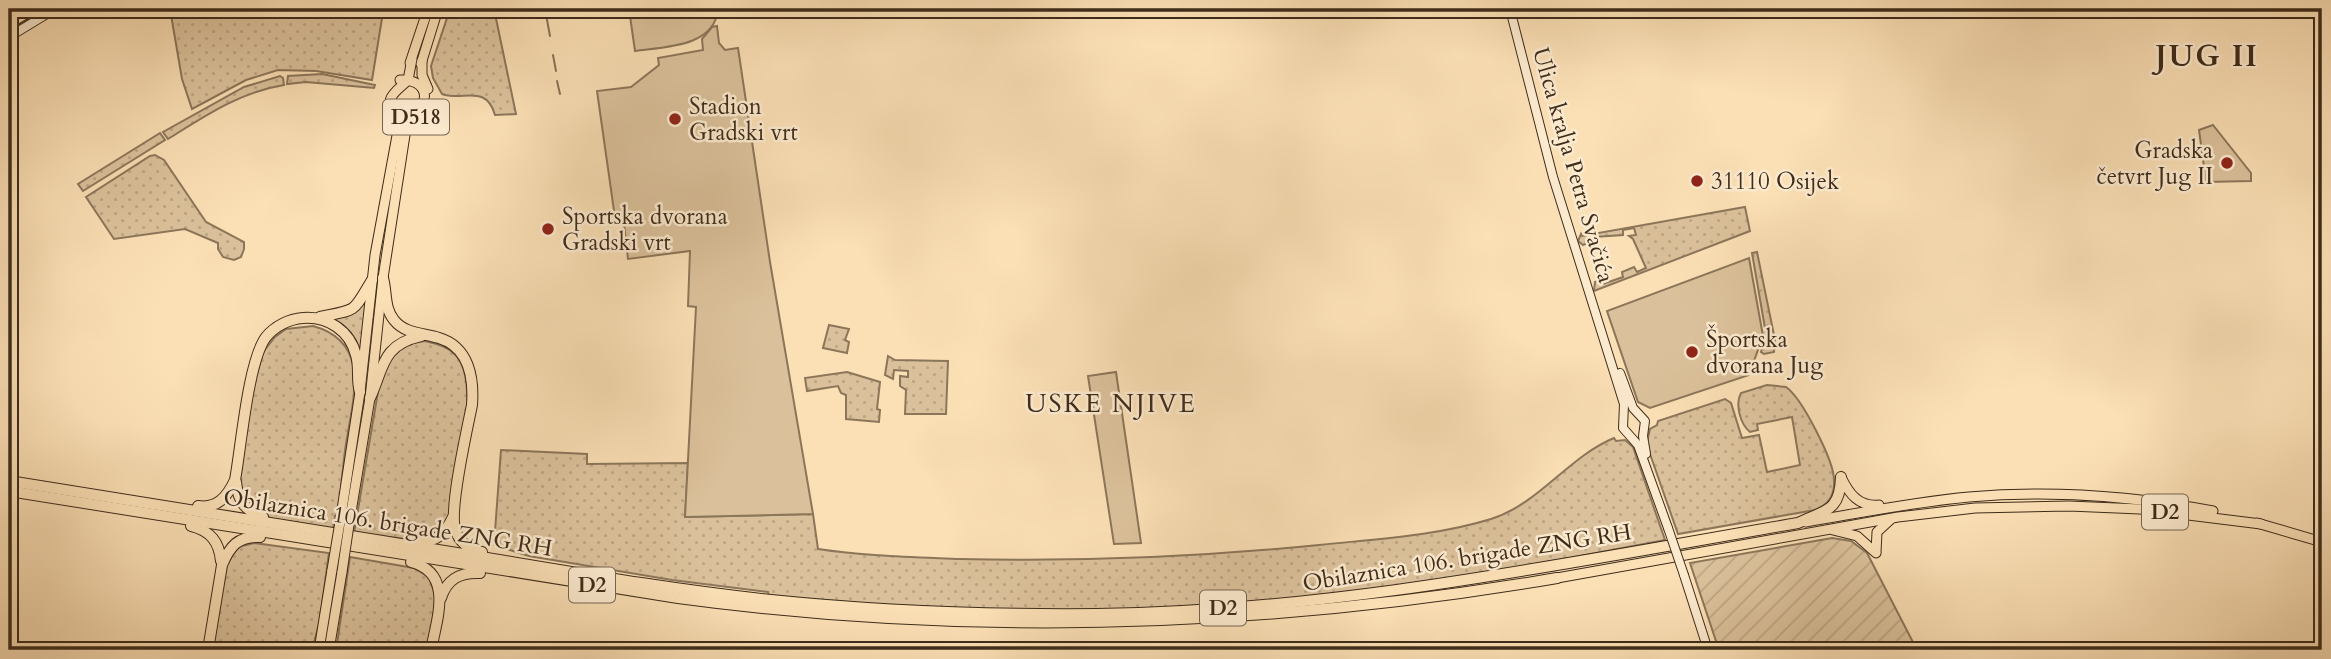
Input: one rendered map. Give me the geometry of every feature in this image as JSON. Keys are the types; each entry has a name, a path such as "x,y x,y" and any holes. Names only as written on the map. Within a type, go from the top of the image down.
{"highway":[{"path":"170,512 190,505 204,507 218,503 230,491 235,480 252,377 260,348 271,332 296,318 316,318 350,311 377,279 386,289 386,301 394,320 401,327 440,338 460,351 466,360 472,380 472,405 453,516 444,532 434,540 391,548"},
{"path":"316,318 331,322 346,335 356,355 356,382 360,393"},
{"path":"370,398 380,366 392,349 402,342 425,335"},
{"path":"1798,523 1824,513 1835,504 1840,492 1841,477"},
{"path":"235,480 245,508 283,530"},
{"name":"Obilaznica 106. brigade ZNG RH","path":"9,481 170,512 505,566 678,598 788,612 913,621 1017,624 1151,622 1298,613 1558,578"},
{"name":"Obilaznica 106. brigade ZNG RH","path":"9,491 170,512"},
{"path":"9,498 52,498"},
{"path":"170,512 207,532 218,543 222,565"},
{"path":"453,516 457,534 466,546 505,566"},
{"name":"Obilaznica 106. brigade ZNG RH","path":"505,566 823,605 930,612 1114,614 1201,610 1378,594 1798,523"},
{"path":"208,650 222,565 230,548 243,538 283,530"},
{"path":"391,548 401,559 419,564 432,573 438,584 439,606"},
{"path":"431,650 439,606 447,585 457,576 505,566"}],"main road":[{"path":"9,37 55,9"},
{"name":"D518","path":"400,138 411,118 424,103 417,60 428,9"},
{"name":"D518","path":"346,517 360,393 400,138 396,114 391,104 392,94 417,60 438,9"},
{"name":"Ulica kralja Petra Svačića","path":"1510,9 1553,177 1625,404 1625,418"},
{"name":"D518","path":"396,114 411,118 422,114 430,103 430,95 417,60"},
{"name":"D518","path":"400,138 386,107 388,89 404,80 419,85"},
{"name":"D518","path":"319,650 370,398 377,279"},
{"name":"Ulica kralja Petra Svačića","path":"1603,332 1633,408 1639,414"},
{"path":"1650,474 1643,439 1645,421 1639,414 1630,413 1625,418 1623,428 1638,445 1650,474 1708,650"},
{"path":"1629,434 1637,435 1644,429"},
{"path":"1841,477 1852,495 1864,503 1905,505"},
{"name":"Obilaznica 106. brigade ZNG RH","path":"1798,523 1905,505 1993,495 2100,498 2190,507 2322,542"},
{"name":"Obilaznica 106. brigade ZNG RH","path":"1558,578 1817,530 1898,517 1976,509 2069,506 2189,514 2261,524"},
{"path":"1817,530 1851,533 1877,554 1877,532 1886,522 1898,517"},
{"name":"D518","path":"329,650 337,571"}],"shaded area":[{"path":"170,9 363,9 383,12 372,80 316,71 278,70 246,80 192,109 182,79"},
{"path":"450,9 477,9 478,12 494,9 516,114 495,115 491,105 480,96 442,94 433,78 431,66"},
{"path":"629,9 718,9 715,22 698,38 673,46 635,51"},
{"path":"717,26 719,43 725,50 738,48 770,262 813,514 685,517 696,307 688,306 690,251 628,259 624,224 616,225 597,91 631,87 659,65 658,58 703,50 702,39 712,27"},
{"path":"322,74 375,85 374,88 306,82 287,84 288,76"},
{"path":"280,76 284,85 238,99 168,139 163,132 244,87"},
{"path":"2213,125 2251,173 2251,181 2206,182 2199,130"},
{"path":"160,133 165,140 83,191 78,184"},
{"path":"155,155 164,160 206,222 244,242 241,257 234,260 223,257 218,243 185,229 114,239 86,197"},
{"path":"1745,207 1750,231 1594,291 1595,282 1601,280 1603,284 1623,277 1622,272 1634,267 1637,272 1646,268 1633,239 1629,236 1636,235 1634,228 1623,230 1623,235 1594,237 1594,240 1583,245 1578,241 1581,234 1582,236"},
{"path":"1757,252 1775,340 1774,352 1764,354 1761,352 1766,334 1752,253"},
{"path":"1749,258 1763,336 1749,375 1650,408 1638,402 1607,311"},
{"path":"367,299 361,356 331,318"},
{"path":"829,325 849,329 845,340 849,342 847,353 823,348"},
{"path":"313,326 332,334 345,346 352,361 354,377 338,516 335,516 333,529 273,519 254,512 248,508 238,485 254,385 263,352 275,337 286,329"},
{"path":"425,341 455,354 464,372 467,390 465,433 451,514 445,529 422,541 354,533 380,380 392,355 407,344"},
{"path":"888,356 895,360 948,361 946,414 905,414 906,390 900,386 900,376 908,377 908,371 894,370 893,379 885,375"},
{"path":"847,372 880,382 877,409 880,410 879,422 846,419 846,395 841,393 838,386 807,391 805,378"},
{"path":"1116,372 1141,543 1114,544 1088,376"},
{"path":"1767,385 1786,387 1808,416 1833,471 1834,485 1830,499 1815,510 1678,534 1650,454 1647,442 1650,429 1657,425 1658,421 1725,399 1731,403 1742,438 1759,435 1767,472 1800,465 1792,417 1757,424 1758,430 1750,432 1741,419 1738,403 1741,393"},
{"path":"1614,438 1616,441 1625,440 1633,447 1665,540 1386,589 1294,600 1081,612 865,605 769,597 768,592 672,580 529,556 494,545 501,450 587,454 587,464 688,463 685,517 813,514 818,549 907,557 1050,560 1230,553 1384,539 1470,525 1491,519 1524,503 1597,446"},
{"path":"1832,538 1851,541 1867,553 1917,650 1719,650 1690,563"},
{"path":"254,543 329,553 320,620 312,650 211,650 227,559 238,547"},
{"path":"350,557 414,568 429,577 436,598 428,650 336,650"}],"waterway":[{"path":"545,9 550,36"},
{"path":"553,55 556,71"},
{"path":"557,81 560,94"}],"tram line":[{"path":"9,30 45,9"}],"place":[{"name":"Stadion Gradski vrt","path":"675,119"},
{"name":"Gradska četvrt Jug II","path":"2227,163"},
{"name":"31110 Osijek","path":"1697,181"},
{"name":"Sportska dvorana Gradski vrt","path":"548,229"},
{"name":"Športska dvorana Jug","path":"1692,352"}],"district":[{"name":"JUG II","path":"2207,56"},
{"name":"USKE NJIVE","path":"1111,403"}]}
